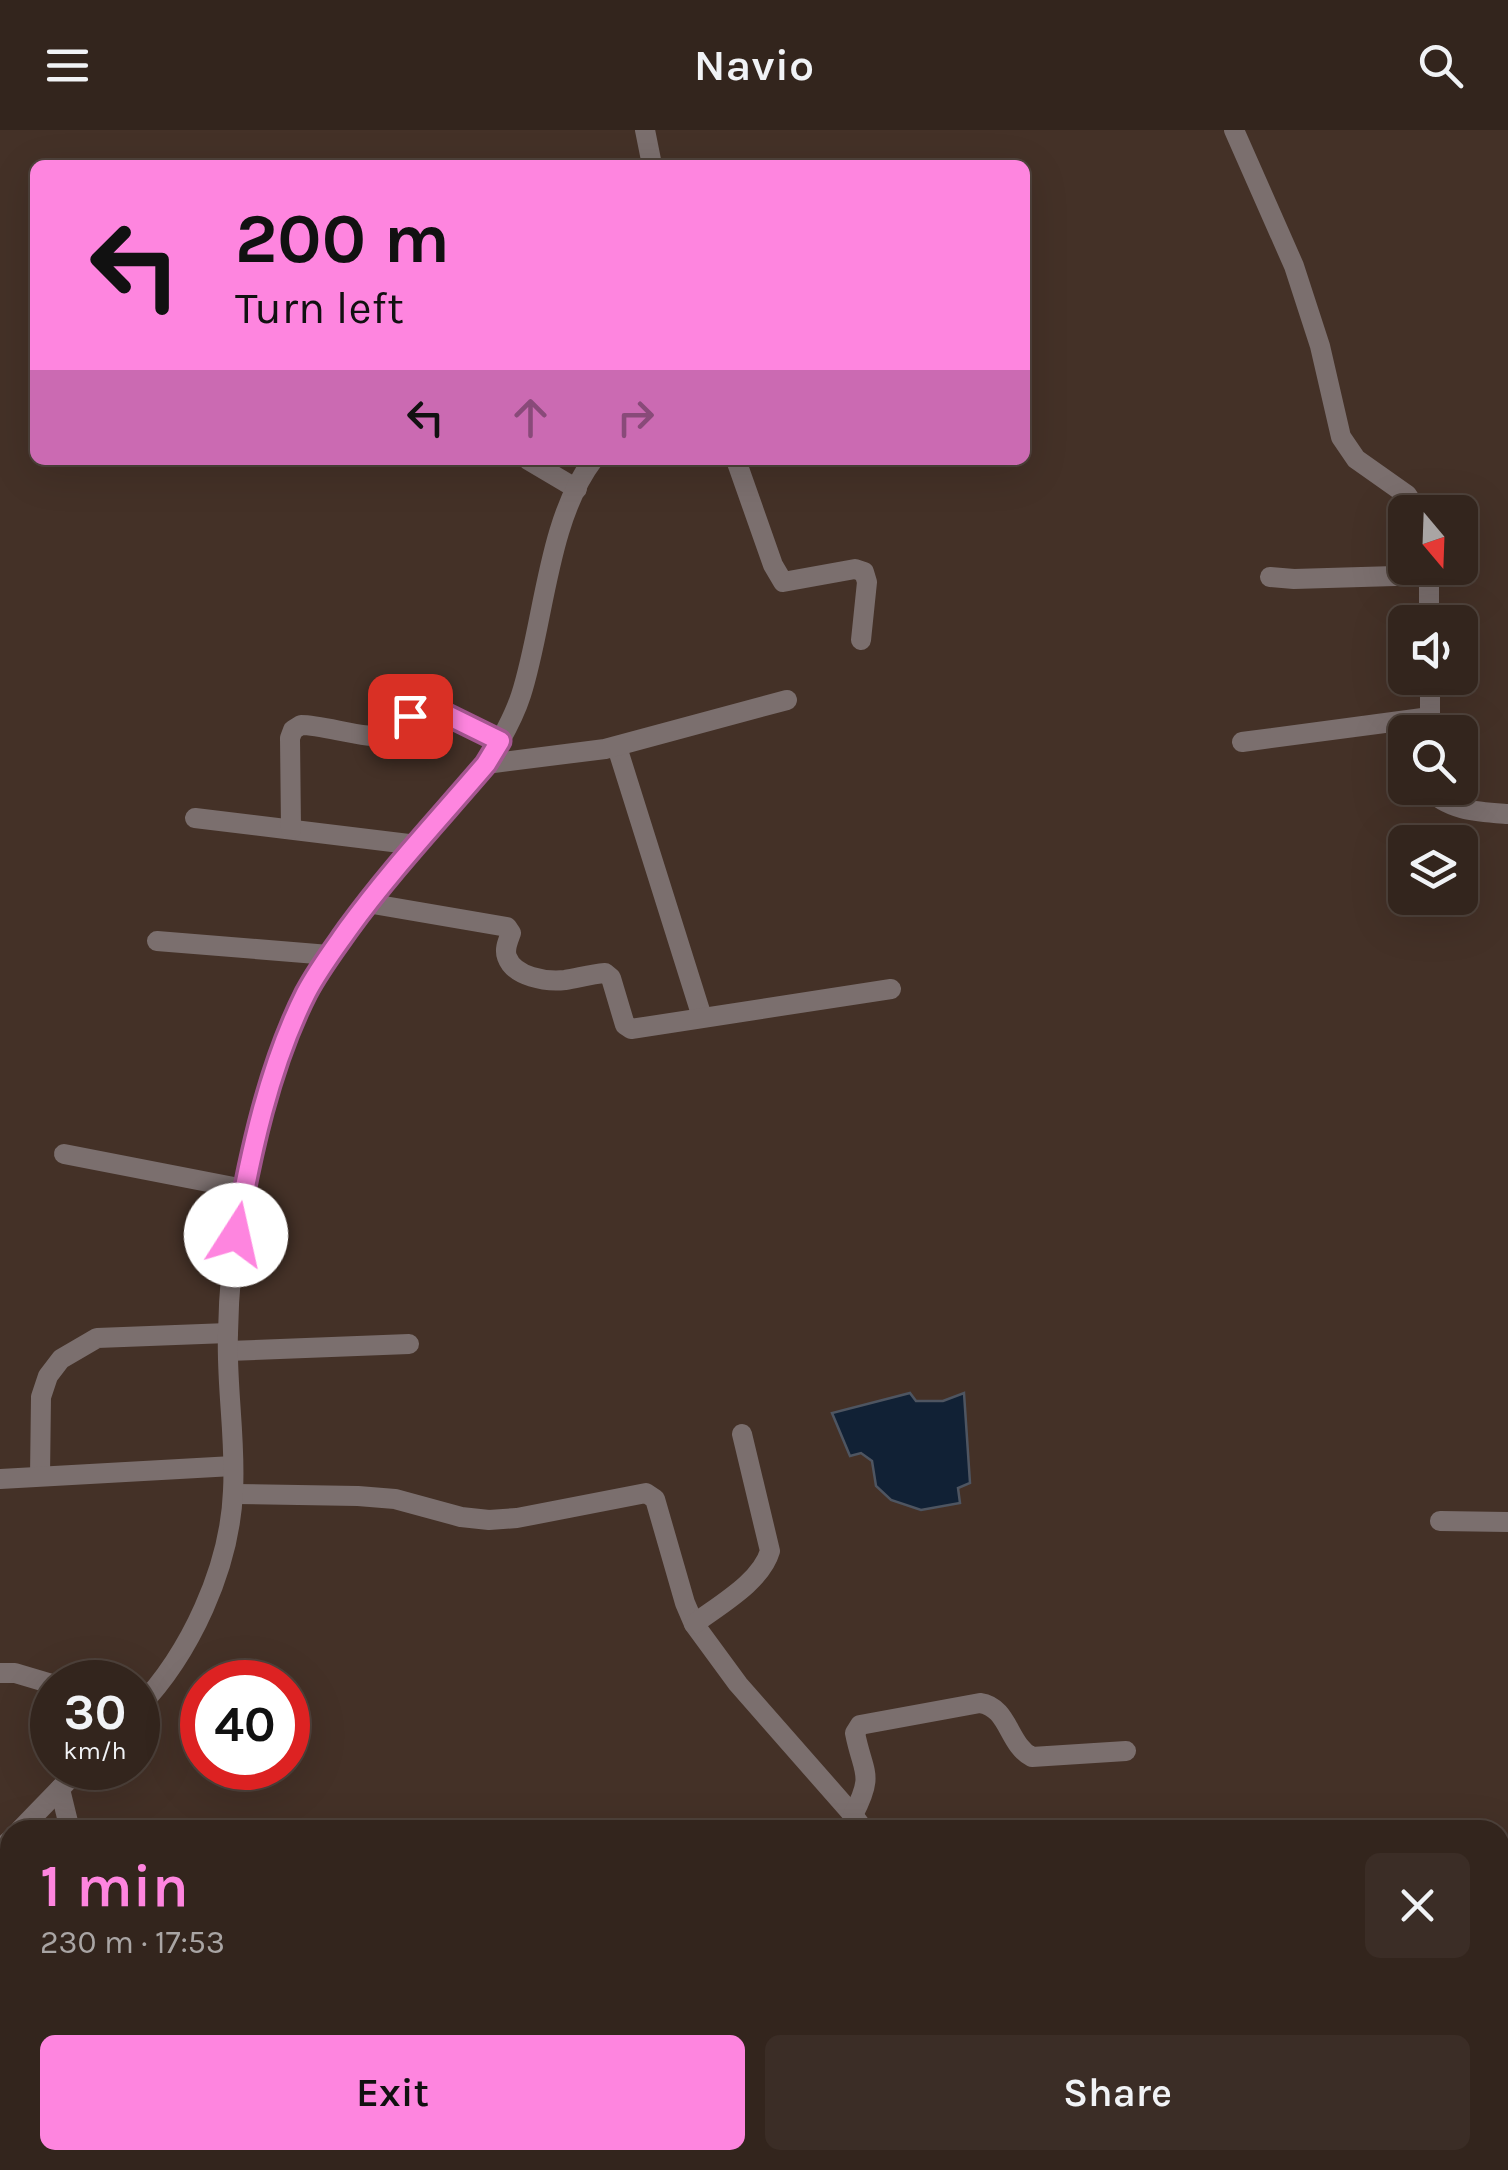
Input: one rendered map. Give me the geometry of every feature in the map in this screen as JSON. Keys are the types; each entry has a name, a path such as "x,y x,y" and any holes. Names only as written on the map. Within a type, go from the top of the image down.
{"street":[{"path":"646,130 651,160"},
{"path":"1234,130 1294,266 1320,346 1341,437 1356,459 1407,495"},
{"path":"536,465 577,490"},
{"path":"160,1680 203,1614 223,1552 234,1494 228,1342 232,1260 256,1137 286,1039 307,991 367,902 486,764 500,741 521,696 554,555 570,505 590,465"},
{"path":"738,465 773,566 783,582 864,572 867,582 861,640"},
{"path":"1270,577 1388,573"},
{"path":"486,764 617,747 787,700"},
{"path":"291,829 290,738 301,725 393,735 410,716 426,708 500,741"},
{"path":"1242,742 1388,729"},
{"path":"617,747 702,1017"},
{"path":"1449,805 1508,814"},
{"path":"195,818 417,844"},
{"path":"367,902 507,927 511,933 505,952 508,961 543,980 605,973 611,978 625,1025 631,1028 891,989"},
{"path":"157,941 329,955"},
{"path":"64,1154 244,1189"},
{"path":"40,1476 41,1396 48,1376 61,1359 96,1338 409,1344"},
{"path":"694,1624 755,1577 766,1564 770,1551 742,1434"},
{"path":"0,1479 233,1466"},
{"path":"234,1494 395,1499 489,1520 646,1493 656,1499 694,1624 738,1684 856,1820"},
{"path":"1440,1521 1508,1522"},
{"path":"0,1673 30,1678"},
{"path":"858,1820 866,1785 866,1770 854,1733 860,1726 980,1703 999,1712 1022,1752 1032,1758 1126,1750"},
{"path":"30,1820 58,1790"},
{"path":"60,1790 68,1820"}],"water":[{"path":"910,1393 916,1401 943,1401 964,1393 970,1483 958,1488 960,1503 921,1510 891,1500 876,1486 872,1461 861,1453 850,1456 832,1413"}],"route":[{"path":"236,1235 266,1102 286,1039 307,991 367,902 486,764 500,741 437,710 426,708 410,716"}]}
